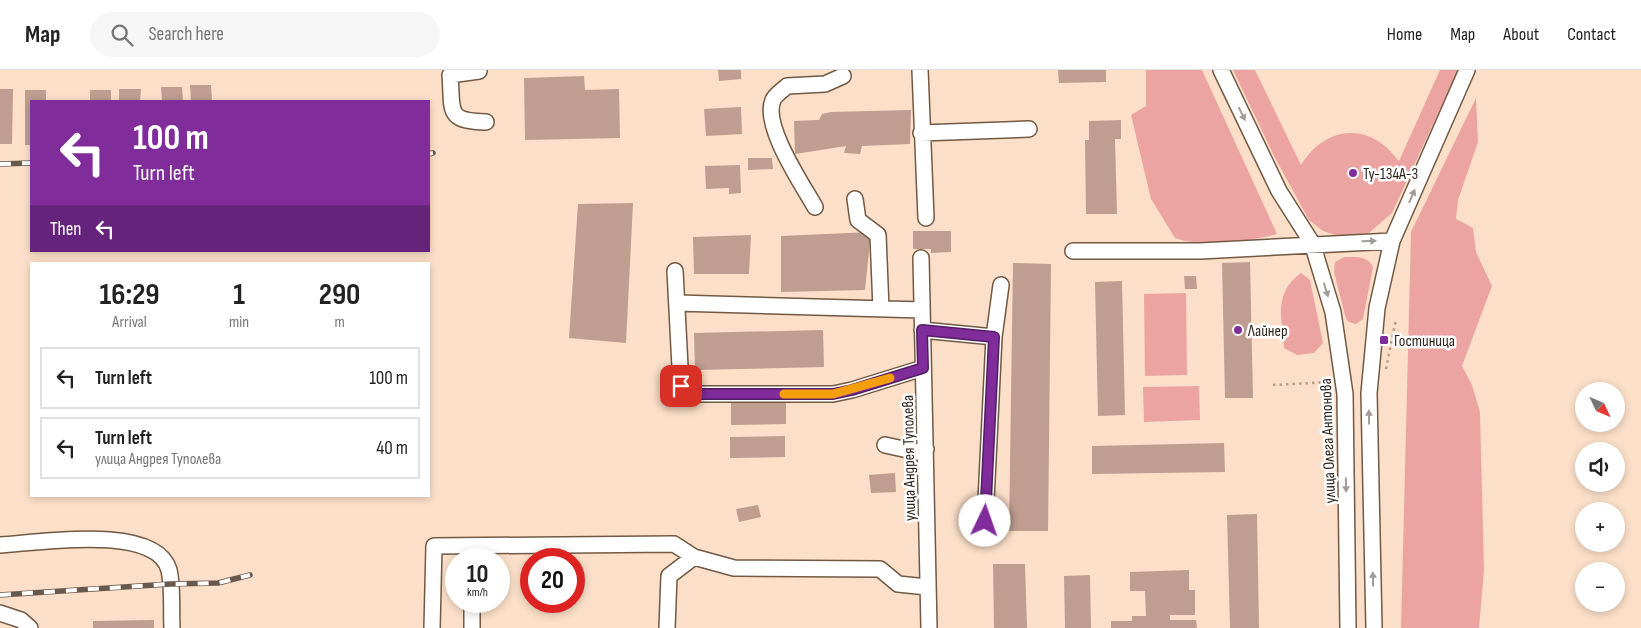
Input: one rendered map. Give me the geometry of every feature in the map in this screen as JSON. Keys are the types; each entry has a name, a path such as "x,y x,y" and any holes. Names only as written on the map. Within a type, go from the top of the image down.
{"street":[{"path":"920,70 921,133 926,218"},
{"name":"улица Олега Антонова","path":"1221,70 1280,191 1312,243 1333,312 1345,394 1348,628"},
{"path":"1374,628 1369,393 1377,308 1392,241 1467,70"},
{"path":"479,71 450,75 453,111 458,118 465,122 486,122"},
{"path":"815,207 784,150 771,118 773,99 787,86 825,84 843,76"},
{"path":"921,133 1029,129"},
{"path":"856,199 858,220 878,235 881,309"},
{"path":"1073,251 1200,251 1268,248 1312,243 1392,241"},
{"name":"улица Андрея Туполева","path":"921,258 929,628"},
{"path":"675,271 681,386 685,392 690,394 833,394 923,368"},
{"path":"985,521 994,337 1000,285"},
{"path":"677,303 922,310"},
{"path":"922,330 994,337"},
{"path":"885,444 917,452 926,450"},
{"path":"0,545 108,539 145,546 158,554 169,569 172,628"},
{"path":"432,628 434,546 674,544 694,557 734,568 880,569 898,584 927,587"},
{"path":"667,628 669,576 694,557"},
{"path":"0,613 21,620 30,628"},
{"path":"472,613 472,628"}],"path":[{"path":"1385,375 1396,319"},
{"path":"1273,385 1332,382 1333,388"}],"shaded area":[{"path":"1146,70 1202,70 1277,234 1226,243 1199,243 1175,238 1151,199 1131,115 1146,106"},
{"path":"1233,70 1255,70 1301,165 1318,145 1328,139 1350,133 1362,134 1374,139 1388,149 1399,161 1440,70 1458,70 1392,213 1369,233 1360,236 1341,237 1323,231 1309,220 1274,156"},
{"path":"1476,98 1478,142 1458,200 1456,219 1473,228 1476,252 1492,286 1462,366 1472,385 1480,412 1484,570 1479,628 1401,628 1411,232"},
{"path":"1344,257 1357,257 1368,260 1373,267 1363,319 1356,324 1346,319 1334,272 1335,262"},
{"path":"1301,273 1310,280 1323,343 1314,353 1297,355 1284,348 1281,307 1286,289"},
{"path":"1186,293 1187,375 1145,376 1144,294"},
{"path":"1199,386 1200,420 1144,422 1143,387"}],"building":[{"path":"718,70 741,70 741,79 719,81"},
{"path":"1058,70 1106,70 1106,82 1059,83"},
{"path":"584,76 585,90 619,89 620,138 525,140 524,78"},
{"path":"190,85 211,85 212,100 191,100"},
{"path":"161,87 182,87 183,100 162,100"},
{"path":"0,89 13,89 12,144 0,144"},
{"path":"119,89 141,89 140,100 119,100"},
{"path":"25,90 46,90 46,100 30,100 30,145 25,145"},
{"path":"90,90 111,90 111,100 90,100"},
{"path":"741,107 742,134 706,136 704,109"},
{"path":"911,110 910,144 862,146 860,154 844,153 846,146 795,154 794,121 819,120 822,114 831,112"},
{"path":"1121,120 1121,139 1115,139 1117,214 1086,214 1085,140 1089,140 1089,121"},
{"path":"748,158 772,158 773,169 748,170"},
{"path":"740,165 741,193 729,194 729,188 706,189 705,166"},
{"path":"633,203 626,343 569,338 578,204"},
{"path":"913,231 951,231 951,252 931,253 931,249 913,249"},
{"path":"871,232 865,290 781,292 781,236"},
{"path":"751,235 749,274 694,274 693,237"},
{"name":"Лайнер","path":"1250,262 1253,398 1225,398 1222,263"},
{"path":"1013,263 1051,264 1048,531 1009,531"},
{"path":"1184,276 1196,276 1197,289 1185,289"},
{"path":"1122,281 1125,415 1098,416 1095,282"},
{"path":"823,330 824,367 695,370 694,333"},
{"path":"731,403 786,403 786,424 731,425"},
{"path":"785,436 785,457 730,458 730,437"},
{"path":"1224,443 1225,472 1092,474 1092,446"},
{"path":"895,473 896,492 871,493 869,475"},
{"path":"758,505 761,517 739,522 736,509"},
{"path":"1257,514 1259,628 1230,628 1227,515"},
{"path":"993,564 1025,564 1027,628 994,628"},
{"path":"1189,570 1189,590 1195,590 1195,615 1170,615 1170,620 1196,620 1197,628 1111,628 1111,621 1132,621 1132,616 1146,616 1145,591 1130,591 1130,572"},
{"path":"1090,575 1091,628 1065,628 1064,576"},
{"path":"154,620 154,628 93,628 93,621"}],"railway":[{"path":"0,164 30,163"},
{"path":"0,595 170,584 218,583 250,575"}],"slow traffic":[{"path":"784,394 833,394 890,378"}],"place":[{"name":"Ту-134А-3","path":"1353,173"},
{"name":"Лайнер","path":"1238,330"},
{"name":"Гостиница","path":"1384,340"}],"route":[{"path":"681,386 685,392 690,394 833,394 923,368 922,330 994,337 985,521"}]}
